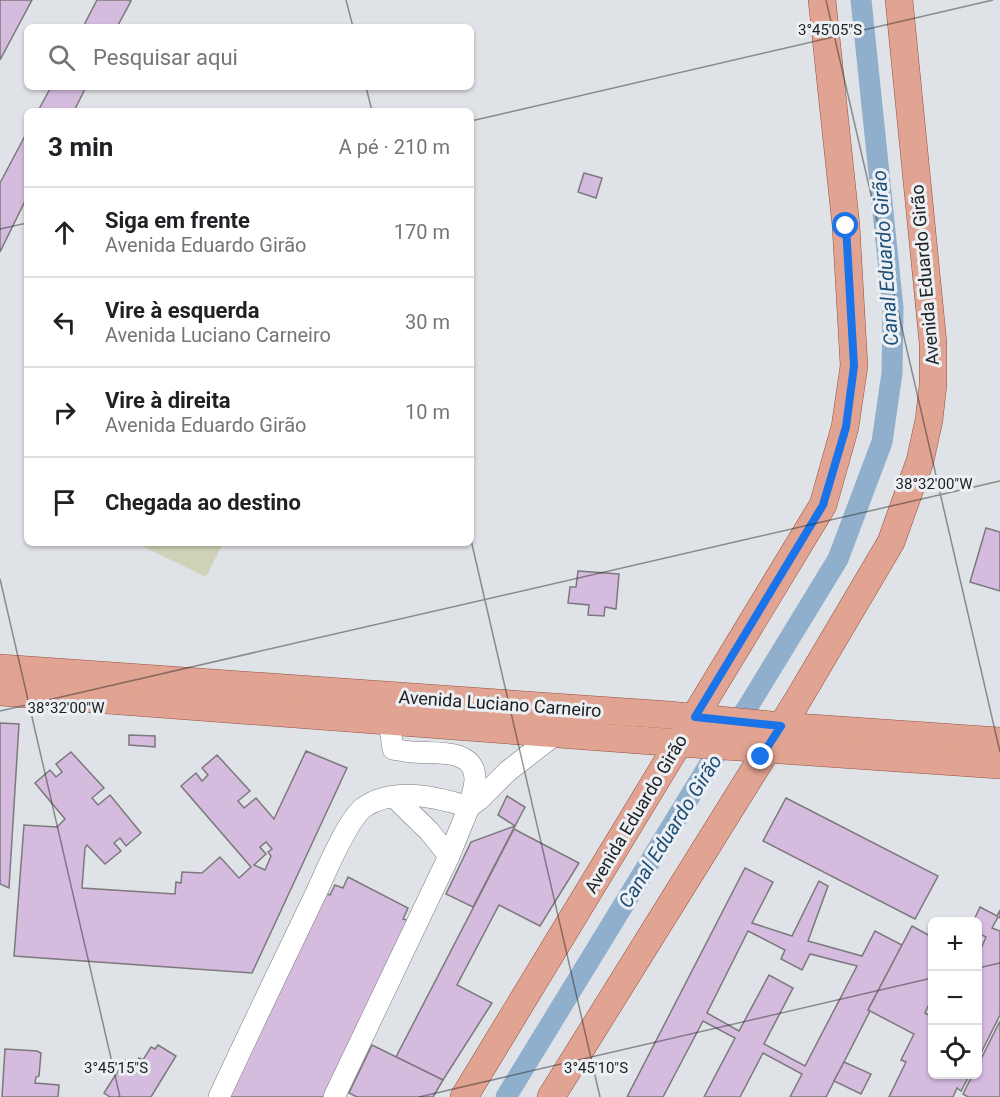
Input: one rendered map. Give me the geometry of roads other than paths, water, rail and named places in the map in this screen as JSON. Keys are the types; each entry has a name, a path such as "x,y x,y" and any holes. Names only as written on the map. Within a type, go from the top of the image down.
{"main road":[{"name":"Avenida Eduardo Girão","path":"464,1097 705,718 823,505 846,427 854,366 846,226 822,0"},
{"name":"Avenida Eduardo Girão","path":"551,1097 764,737 891,542 920,461 929,420 933,385 933,343 899,0"},
{"name":"Avenida Luciano Carneiro","path":"0,668 705,718 764,737 1000,765"},
{"name":"Avenida Luciano Carneiro","path":"0,692 689,744 764,737 1000,741"}],"lane":[{"path":"334,1097 448,856 469,807 476,780 473,768 464,758 448,753 393,749 389,722"},
{"path":"469,807 508,771 556,734"},
{"path":"219,1097 326,871 353,821 363,809 394,797 423,795 443,798 469,807"},
{"path":"394,797 429,831 448,856"}],"waterway":[{"name":"Canal Eduardo Girão","path":"506,1097 838,559 882,442 892,373 893,308 861,0"}]}
